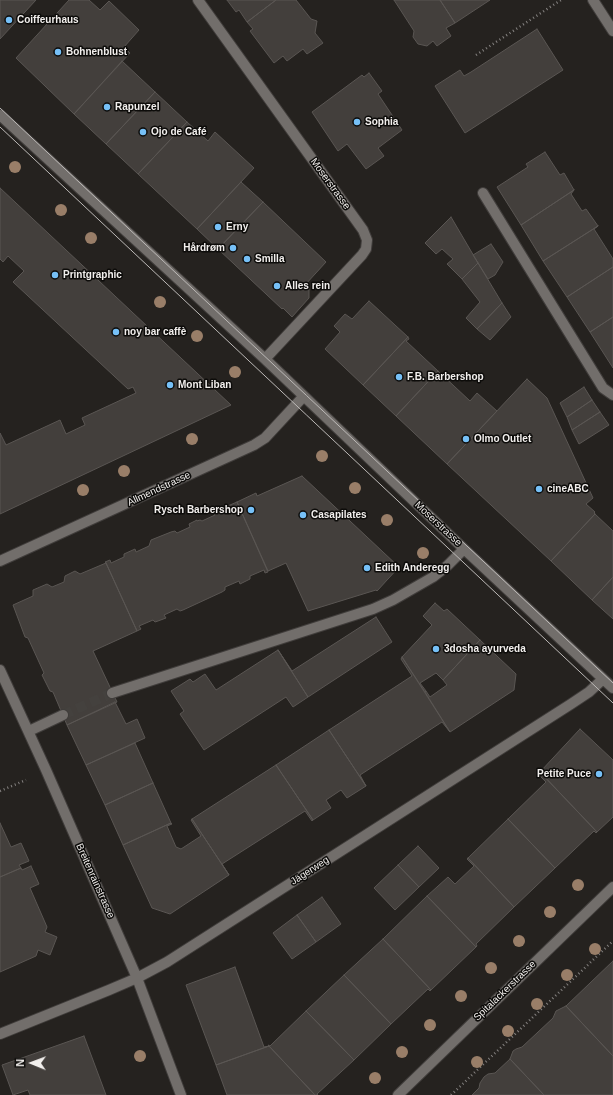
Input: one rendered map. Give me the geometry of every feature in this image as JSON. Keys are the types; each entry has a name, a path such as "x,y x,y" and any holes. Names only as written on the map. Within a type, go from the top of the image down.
{"street":[{"name":"Moserstrasse","path":"198,0 362,230 367,240 366,249 362,255 265,359"},
{"path":"593,0 613,31"},
{"name":"Moserstrasse","path":"0,116 265,359 303,397 613,688"},
{"path":"483,193 603,388 613,395"},
{"name":"Allmendstrasse","path":"0,560 254,445 265,438 303,397"},
{"path":"112,693 373,609 393,600 434,576 447,566 464,549"},
{"name":"Breitenrainstrasse","path":"0,670 29,731 137,978 181,1095"},
{"name":"Jägerweg","path":"0,1034 137,978 167,962 589,692 603,679"},
{"path":"29,731 63,715"},
{"name":"Spitalackerstrasse","path":"398,1095 613,887"}],"path":[{"path":"476,55 561,0"},
{"path":"0,791 46,770"},
{"path":"451,1095 613,941"}],"building":[{"name":"Coiffeurhaus","path":"0,0 36,0 0,39"},
{"path":"69,0 89,0 100,10 109,1 139,30 124,47 130,53 74,114 16,58"},
{"path":"227,0 276,0 247,22 239,10 236,12"},
{"path":"276,0 296,0 311,19 317,21 315,33 323,43 307,54 303,49 287,61 283,56 274,63 250,31 253,29 247,22"},
{"path":"394,0 440,0 455,23 446,28 451,36 437,46 433,41 427,46 418,44 413,37 414,31"},
{"path":"440,0 490,0 455,23"},
{"path":"537,29 563,70 465,133 435,86 460,70 464,76"},
{"path":"122,61 155,92 106,144 74,114"},
{"name":"Sophia","path":"369,73 382,91 378,94 402,130 378,148 384,156 366,169 347,144 338,151 312,112 362,75 364,77"},
{"path":"155,92 187,122 138,174 106,144"},
{"path":"187,122 208,141 215,132 254,168 197,229 138,174"},
{"path":"545,152 560,175 564,173 574,190 521,225 497,187 528,167 526,164"},
{"path":"241,182 263,202 218,249 197,229"},
{"path":"0,188 231,405 0,514 0,433 6,445 60,420 66,434 85,425 82,418 136,393 133,387 128,389 13,282 24,271 8,256 3,262 0,259"},
{"path":"574,190 571,194 582,211 586,209 598,226 543,261 521,225"},
{"path":"263,202 326,262 305,285 309,288 309,298 292,317 218,249"},
{"path":"451,217 478,263 462,279 447,264 453,259 442,249 436,254 425,243"},
{"path":"598,226 594,229 613,259 613,267 567,297 543,261"},
{"path":"491,244 503,262 495,275 488,279 473,255"},
{"path":"478,263 502,303 477,329 466,318 480,302 462,279"},
{"path":"613,267 613,317 590,332 567,297"},
{"path":"369,301 408,337 363,385 325,349 340,332 334,326 345,314 352,319"},
{"path":"502,303 511,317 490,340 477,329"},
{"path":"613,317 613,368 590,332"},
{"path":"408,337 409,339 406,341 438,371 396,416 363,385"},
{"path":"438,371 470,401 477,393 497,411 447,464 396,416"},
{"path":"527,379 547,398 593,498 586,504 595,512 595,514 551,561 447,464"},
{"path":"584,387 592,400 567,417 560,403"},
{"path":"592,400 600,412 572,430 567,417"},
{"path":"600,412 609,425 579,444 572,430"},
{"path":"302,476 399,567 377,591 376,590 308,611 286,563 268,571 237,502 256,493 257,496"},
{"path":"237,502 268,572 265,573 264,570 250,576 250,579 240,584 239,581 225,587 225,590 222,592 183,610 180,611 177,609 164,615 166,618 155,622 153,620 139,626 141,629 137,631 105,562 110,560 111,563 124,557 124,554 135,549 136,552 149,546 151,540 171,532 175,531 177,533 190,527 189,524 197,520 202,521 215,515 214,512"},
{"path":"595,514 613,531 613,577 592,600 551,561"},
{"path":"106,563 137,631 93,651 117,702 67,725 53,692 50,691 42,675 44,673 28,638 25,637 13,605 33,596 33,590 47,584 52,587 64,582 65,576 75,571 80,574"},
{"path":"613,577 613,619 592,600"},
{"path":"435,603 444,611 447,609 480,640 443,680 436,673 420,683 426,691 425,692 402,657 432,625 423,616"},
{"path":"376,617 392,642 308,697 278,650 292,671"},
{"path":"480,640 516,674 514,690 450,732 425,692 426,691 430,697 447,685 443,680"},
{"path":"278,650 308,697 293,707 286,697 204,750 180,714 184,711 171,691 190,679 193,682 205,674 216,690"},
{"path":"402,657 450,732 442,722 360,775 366,786 329,730 412,676 401,659"},
{"path":"115,702 126,724 137,719 145,738 86,765 67,725"},
{"path":"580,729 613,760 613,817 597,832 540,772"},
{"path":"329,730 366,786 347,798 341,790 326,800 331,808 313,820 276,765"},
{"path":"135,743 153,783 105,805 86,765"},
{"path":"276,765 313,820 312,821 305,811 222,864 229,875 192,819"},
{"path":"540,772 597,832 596,833 594,831 555,868 508,819 546,782 538,774"},
{"path":"153,783 171,823 123,845 105,805"},
{"path":"192,819 229,875 170,914 152,908 123,845 171,823 172,824 167,826 176,847 181,849 201,836 191,820"},
{"path":"508,819 555,868 514,907 468,858"},
{"path":"0,823 11,847 21,843 29,861 19,865 21,868 0,877"},
{"path":"418,846 439,868 419,887 398,865"},
{"path":"468,858 514,907 476,944 476,947 427,896 448,877 455,884 474,866 467,859"},
{"path":"398,865 419,887 395,910 374,888"},
{"path":"31,866 39,884 30,888 47,927 45,932 57,937 50,955 38,950 36,956 0,972 0,877 21,868 22,870"},
{"path":"427,896 476,947 431,990 383,939"},
{"path":"322,897 341,924 316,942 297,915"},
{"path":"297,915 316,942 292,959 273,933"},
{"path":"383,939 431,990 430,991 428,989 391,1024 344,975"},
{"path":"613,961 613,1056 566,1006"},
{"path":"235,967 264,1047 269,1046 216,1065 186,985"},
{"path":"344,975 391,1024 354,1060 306,1011"},
{"path":"566,1006 613,1056 613,1095 544,1095 510,1059 513,1051 522,1047 553,1018 556,1011"},
{"path":"306,1011 354,1060 317,1094 318,1095 315,1095 268,1045 270,1046"},
{"path":"84,1036 106,1095 30,1095 28,1090 13,1095 2,1065"},
{"path":"269,1046 315,1095 227,1095 216,1065"},
{"path":"510,1059 544,1095 472,1095 479,1088 484,1077 488,1074 495,1073"}],"tunnel":[{"path":"63,715 112,693"}],"tram line":[{"path":"0,108 613,683"},
{"path":"0,127 613,703"}],"place":[{"name":"Coiffeurhaus","path":"9,20"},
{"name":"Bohnenblust","path":"58,52"},
{"name":"Rapunzel","path":"107,107"},
{"name":"Sophia","path":"357,122"},
{"name":"Ojo de Café","path":"143,132"},
{"name":"Erny","path":"218,227"},
{"name":"Hårdrøm","path":"233,248"},
{"name":"Smilla","path":"247,259"},
{"name":"Printgraphic","path":"55,275"},
{"name":"Alles rein","path":"277,286"},
{"name":"noy bar caffè","path":"116,332"},
{"name":"F.B. Barbershop","path":"399,377"},
{"name":"Mont Liban","path":"170,385"},
{"name":"Olmo Outlet","path":"466,439"},
{"name":"cineABC","path":"539,489"},
{"name":"Rysch Barbershop","path":"251,510"},
{"name":"Casapilates","path":"303,515"},
{"name":"Edith Anderegg","path":"367,568"},
{"name":"3dosha ayurveda","path":"436,649"},
{"name":"Petite Puce","path":"599,774"}]}
